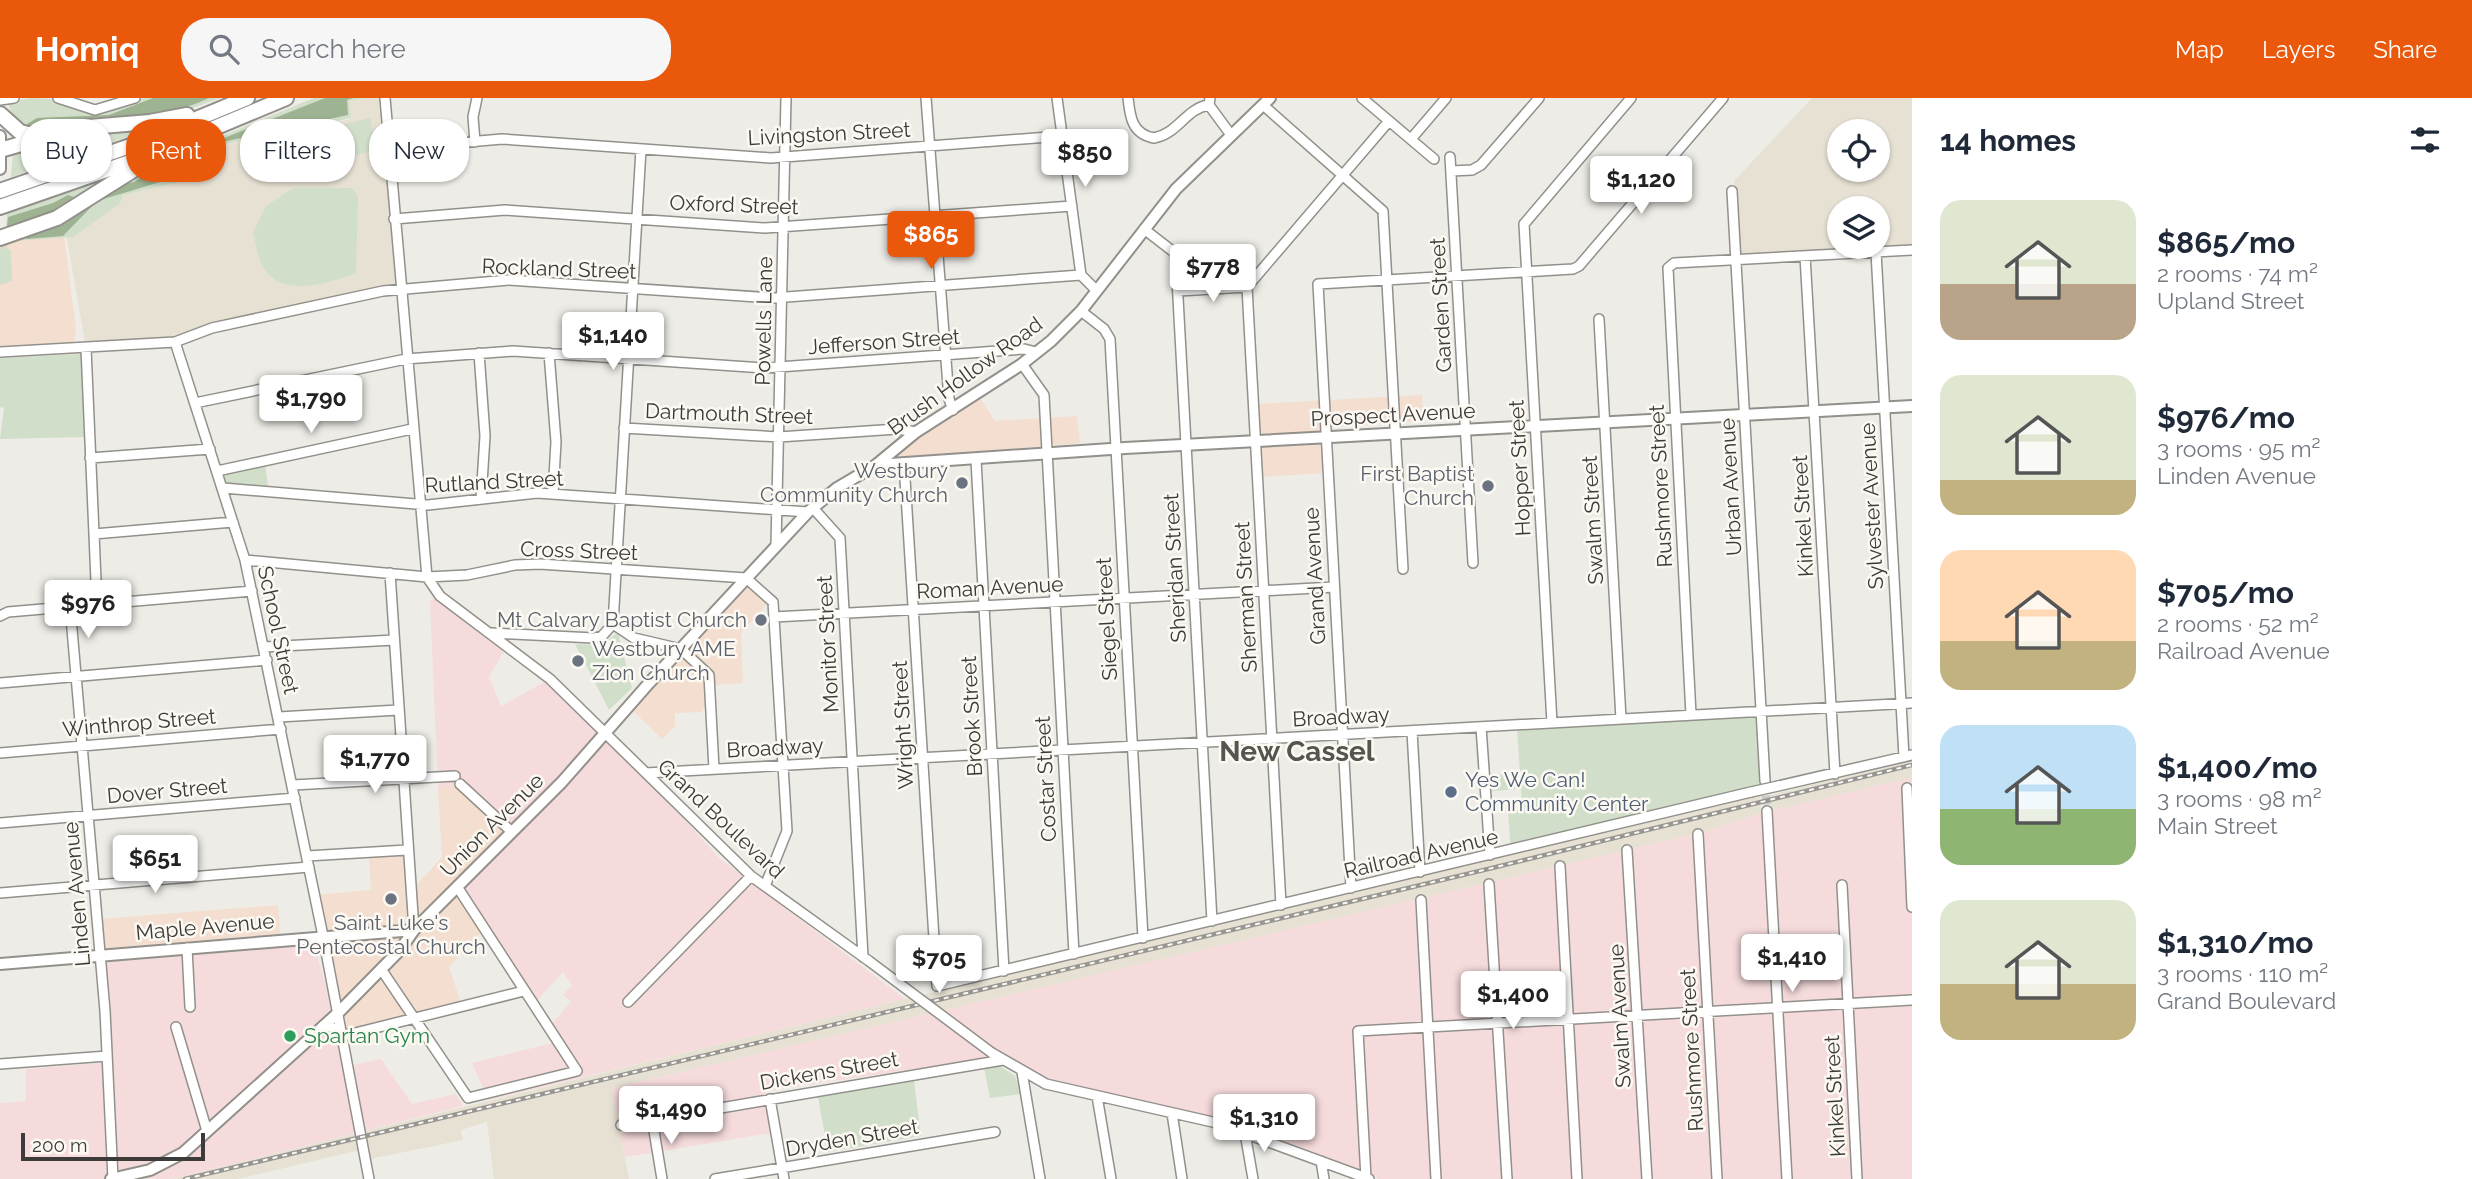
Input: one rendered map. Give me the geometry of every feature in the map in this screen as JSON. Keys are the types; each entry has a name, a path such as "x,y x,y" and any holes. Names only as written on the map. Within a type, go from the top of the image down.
{"highway":[{"path":"226,123 286,98"},
{"path":"112,125 169,120 242,100"},
{"path":"0,191 136,144 242,100"},
{"path":"0,114 21,132"},
{"path":"0,150 21,143"},
{"path":"0,207 126,162"},
{"path":"0,238 57,218 126,174"}],"main road":[{"name":"Brush Hollow Road","path":"876,465 916,432 1023,364 1081,311 1095,289 1176,189 1266,102"},
{"path":"0,136 0,169"},
{"name":"Prospect Avenue","path":"876,465 1185,444 1912,406"},
{"name":"Union Avenue","path":"112,1179 167,1162 207,1131 338,1013 414,930 607,734 776,545 837,488 876,465"},
{"name":"Maple Avenue","path":"0,964 414,930"}],"street":[{"path":"0,100 14,98"},
{"path":"58,98 94,110 135,98"},
{"path":"385,98 386,119"},
{"path":"475,142 473,117 478,98"},
{"name":"Powells Lane","path":"776,545 786,98"},
{"path":"926,98 945,355 949,399 953,410"},
{"path":"1057,98 1082,275 1095,289"},
{"path":"1128,98 1130,118 1136,130 1154,138 1170,132 1198,107 1210,101 1231,135"},
{"path":"1362,98 1434,159"},
{"path":"1411,139 1446,98"},
{"path":"1451,171 1472,170 1481,165 1539,98"},
{"name":"Hopper Street","path":"1552,723 1524,224 1631,98"},
{"path":"1387,279 1526,272 1578,266 1723,98"},
{"path":"1266,102 1383,211 1403,569"},
{"path":"1178,291 1247,287 1389,121"},
{"name":"Livingston Street","path":"469,142 502,139 786,157 1062,136"},
{"path":"491,633 594,638 602,636 613,624 641,149"},
{"name":"Garden Street","path":"1450,157 1473,563"},
{"path":"391,182 427,577"},
{"name":"Urban Avenue","path":"1732,191 1765,781"},
{"name":"Oxford Street","path":"394,219 505,210 783,227 1072,206"},
{"name":"Sheridan Street","path":"1144,229 1175,253 1212,921"},
{"path":"1890,251 1912,250"},
{"path":"1736,260 1827,255"},
{"name":"Kinkel Street","path":"1805,256 1835,774"},
{"name":"Sylvester Avenue","path":"1876,259 1901,704 1908,756"},
{"name":"Rushmore Street","path":"1691,715 1667,272 1670,265 1679,262 1736,260"},
{"name":"Rockland Street","path":"0,352 175,342 212,328 400,290 509,280 782,297 1082,275"},
{"name":"Grand Avenue","path":"1351,888 1317,287 1321,283 1387,279"},
{"name":"Sherman Street","path":"1247,287 1281,905"},
{"name":"Siegel Street","path":"1081,311 1104,329 1110,339 1143,938"},
{"name":"Swalm Street","path":"1599,319 1621,719"},
{"name":"School Street","path":"175,342 245,560 293,785 369,1179"},
{"path":"86,348 97,604"},
{"name":"Jefferson Street","path":"195,403 406,359 479,353 513,351 781,367 1024,348 1036,352"},
{"path":"479,353 485,436 481,499"},
{"path":"549,353 556,442 553,494"},
{"name":"Costar Street","path":"1023,364 1044,395 1073,954"},
{"name":"Dartmouth Street","path":"624,428 779,437 897,429 916,432"},
{"path":"217,471 412,429"},
{"path":"90,458 209,449"},
{"name":"Brook Street","path":"975,460 1004,971"},
{"name":"Wright Street","path":"904,463 937,986"},
{"name":"Rutland Street","path":"223,488 420,504 553,494 811,510"},
{"name":"Monitor Street","path":"811,510 840,538 866,959"},
{"path":"94,534 233,522"},
{"name":"Cross Street","path":"245,560 427,577 467,575 514,565 746,578"},
{"path":"390,573 414,930"},
{"name":"Grand Boulevard","path":"427,577 440,596 536,666 751,876 992,1053 1046,1084 1245,1133 1367,1178"},
{"path":"746,578 773,602 774,617 787,831 765,886"},
{"name":"Roman Avenue","path":"774,617 1334,587"},
{"path":"0,616 8,612 252,591"},
{"name":"Linden Avenue","path":"70,607 100,955 112,1179"},
{"path":"613,624 634,638 681,649 709,675 714,769"},
{"path":"264,647 394,640"},
{"path":"0,682 267,660"},
{"name":"Broadway","path":"646,773 1912,703"},
{"path":"279,717 398,710"},
{"path":"1481,727 1490,855"},
{"name":"Winthrop Street","path":"0,753 281,729"},
{"path":"1412,731 1420,872"},
{"name":"Railroad Avenue","path":"937,986 1908,756"},
{"path":"293,785 402,779 458,780 512,832"},
{"path":"1907,788 1912,907"},
{"name":"Dover Street","path":"0,823 295,798"},
{"path":"1767,811 1787,1179"},
{"name":"Rushmore Street","path":"1698,834 1717,1179"},
{"path":"307,856 407,850"},
{"name":"Swalm Avenue","path":"1628,850 1647,1179"},
{"path":"1560,866 1577,1179"},
{"path":"0,893 309,867"},
{"path":"628,1002 751,876"},
{"path":"1489,884 1507,1179"},
{"name":"Kinkel Street","path":"1842,885 1857,1179"},
{"path":"381,969 468,1098 577,1071 458,888"},
{"path":"1420,900 1436,1179"},
{"path":"187,948 190,1007"},
{"path":"324,1025 336,1029 342,1036 524,991"},
{"path":"1367,1178 1358,1031 1912,1000"},
{"path":"176,1027 207,1131"},
{"path":"0,1064 107,1056"},
{"name":"Dickens Street","path":"621,1125 1003,1060"},
{"path":"1022,1072 1040,1179"},
{"path":"1097,1096 1111,1179"},
{"path":"771,1099 784,1179"},
{"path":"1172,1113 1182,1179"},
{"path":"652,1119 662,1179"},
{"name":"Dryden Street","path":"715,1179 995,1132"},
{"path":"1245,1133 1253,1179"},
{"path":"1321,1161 1324,1179"}],"shaded area":[{"path":"385,98 387,119 369,119 369,182 392,182 400,290 212,328 175,342 86,348 66,233 98,201 135,182 226,182 226,144 240,141 240,182 355,182 355,119 351,119 349,101"},
{"path":"1812,98 1912,98 1912,246 1890,247 1890,196 1827,196 1827,250 1739,255 1734,181"},
{"path":"64,235 76,330 74,342 0,346 0,245 3,241"},
{"path":"1422,395 1423,421 1321,428 1323,473 1262,477 1258,404"},
{"path":"980,398 995,421 1077,416 1080,443 905,458 899,454 902,448"},
{"path":"745,583 767,604 741,633 743,683 714,685 702,712 675,713 675,726 662,739 632,710"},
{"path":"436,596 508,644 489,677 501,706 550,679 613,739 719,858 905,999 488,1100 472,1063 557,1042 548,1028 571,1002 563,995 572,985 563,972 533,1005 458,888 512,832 461,784 438,788 430,602"},
{"path":"1912,760 1912,777 1771,811 1771,795"},
{"path":"1912,777 1912,1179 1379,1179 1230,1122 1039,1076 1001,1056 766,1091 772,1133 625,1157 612,1088 1703,832 1761,813"},
{"path":"460,784 512,832 484,929 449,967 462,1006 343,1036 315,895 371,890 369,852 407,850 411,891 442,857 438,788"},
{"path":"1760,796 1761,813 1703,832 612,1088 629,1179 494,1179 487,1122 461,1130 463,1140 370,1159 366,1131 905,999"},
{"path":"278,905 280,934 103,949 101,919"},
{"path":"314,944 334,1016 325,1025 336,1029 349,1066 381,1059 412,1104 456,1094 463,1106 173,1179 147,1179 145,1173 122,1179 0,1179 0,1103 26,1101 26,1069 113,1062 106,962"},
{"path":"357,1133 360,1150 238,1179 173,1179"}],"green space":[{"path":"31,98 51,99 95,114 144,98 220,98 179,113 112,122 112,119 21,119 21,124 9,108 8,102"},
{"path":"153,98 209,98 178,109 145,114 35,119 109,115"},
{"path":"314,98 367,98 349,101 351,118 346,119 263,119"},
{"path":"325,98 353,98 347,100 348,115 329,119 272,119"},
{"path":"370,119 369,152 355,155 355,121"},
{"path":"240,128 240,141 226,144 226,134"},
{"path":"126,130 126,137 112,142 112,131"},
{"path":"240,132 240,138 226,141 226,137"},
{"path":"21,149 21,174 11,177 13,152"},
{"path":"126,177 126,182 179,182 123,195 120,203 73,237 11,241 6,247 11,251 12,281 0,285 0,250 4,241"},
{"path":"102,182 56,214 6,228 7,212"},
{"path":"134,182 160,182 97,201 63,236 25,237 69,219 115,186"},
{"path":"293,188 352,188 358,196 356,273 321,284 295,286 273,278 264,269 253,232 266,206"},
{"path":"68,195 74,197 44,216 7,227 8,217 53,203"},
{"path":"81,354 85,437 0,439 4,408 0,407 0,358"},
{"path":"265,463 268,486 225,483 222,472"},
{"path":"618,633 632,688 609,710 575,644 598,645"},
{"path":"1758,714 1760,796 1511,854 1508,811 1523,810 1521,789 1491,791 1491,775 1520,774 1517,727"},
{"path":"997,1064 1015,1076 1021,1094 990,1098 984,1067"},
{"path":"914,1081 921,1136 828,1152 818,1097"}],"tunnel":[{"path":"1765,782 1767,811"}],"railway":[{"path":"185,1179 1488,869 1912,765"}],"place":[{"name":"Westbury Community Church","path":"962,483"},
{"name":"First Baptist Church","path":"1488,486"},
{"name":"Mt Calvary Baptist Church","path":"761,620"},
{"name":"Westbury AME Zion Church","path":"578,661"},
{"name":"Yes We Can! Community Center","path":"1451,792"},
{"name":"Saint Luke's Pentecostal Church","path":"391,899"},
{"name":"Spartan Gym","path":"290,1036"}],"district":[{"name":"New Cassel","path":"1297,751"}]}
